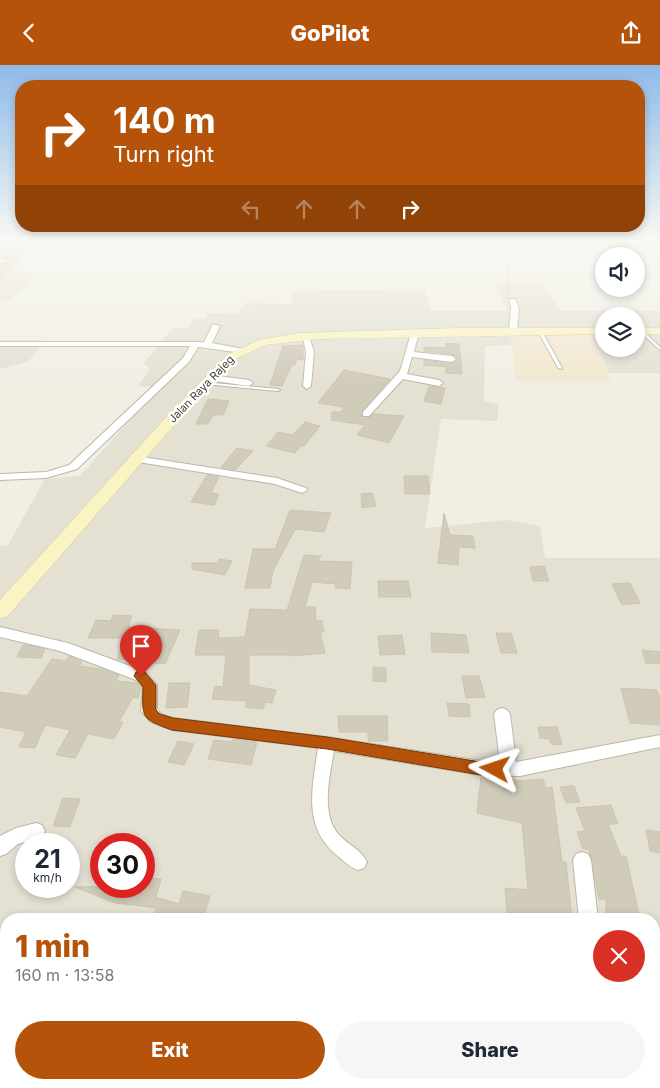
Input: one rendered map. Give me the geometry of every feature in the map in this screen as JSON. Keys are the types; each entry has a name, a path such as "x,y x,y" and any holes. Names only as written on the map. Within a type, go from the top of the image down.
{"main road":[{"name":"Jalan Raya Rajeg","path":"0,613 136,459 230,357 240,351 276,341 305,336 415,332 514,322 540,331 595,331"},
{"path":"645,331 660,331"}],"street":[{"path":"512,301 514,322"},
{"path":"207,345 216,326"},
{"path":"366,414 404,373 415,332"},
{"path":"305,336 310,352 307,386"},
{"path":"0,344 196,344 240,351"},
{"path":"0,477 39,476 60,473 73,467 186,360 196,344"},
{"path":"410,354 452,359"},
{"path":"401,376 439,383"},
{"path":"208,381 249,383"},
{"path":"136,459 277,481 302,490"},
{"path":"0,632 63,647 141,676 150,685 149,711 156,718 172,724 327,743 481,768 509,769 520,769 660,741"},
{"path":"502,714 509,769"},
{"path":"327,743 319,803 324,823 332,839 358,862"},
{"path":"0,848 4,842 16,835 36,831"},
{"path":"582,860 588,913"}],"lane":[{"path":"540,331 560,367"},
{"path":"645,337 660,349"},
{"path":"208,381 278,390"}],"path":[{"path":"508,289 512,301"}],"shaded area":[{"path":"0,289 24,289 10,300 0,300"},
{"path":"424,289 431,311 507,311 497,289 546,289 561,311 595,311 595,343 591,335 511,337 513,345 485,346 484,401 499,404 497,421 441,419 425,528 506,520 540,526 545,558 660,558 660,913 0,913 0,546 8,545 45,479 80,476 159,387 138,386 150,369 144,363 174,327 187,329 195,318 205,319 209,313 237,314 244,303 291,304 293,291"},
{"path":"645,311 660,311 660,373 609,373 601,357 645,357"},
{"path":"591,335 595,344 595,357 601,357 612,381 516,381 511,336"},
{"path":"0,340 45,340 29,361 0,369"}],"building":[{"path":"446,343 459,344 462,374 446,373 446,367 424,365 424,360 452,364 457,361 457,357 452,354 424,351 424,347 446,348"},
{"path":"303,345 303,360 297,359 295,365 292,365 282,386 270,385 283,346"},
{"path":"344,370 390,379 361,412 363,418 369,418 373,414 404,416 389,443 357,435 365,425 331,420 332,412 341,412 344,407 318,403"},
{"path":"429,386 445,388 441,404 424,401"},
{"path":"208,399 229,401 223,415 213,415 208,424 196,424"},
{"path":"305,422 320,426 304,446 301,446 295,453 266,446 278,432 292,435"},
{"path":"237,448 253,451 235,470 221,467"},
{"path":"207,475 219,477 211,493 219,494 214,505 191,502"},
{"path":"404,476 428,476 430,494 405,494"},
{"path":"372,493 376,506 362,508 361,494"},
{"path":"290,510 331,513 324,532 295,529 273,571 270,588 245,588 253,549 275,549"},
{"path":"444,513 450,535 473,536 475,548 459,547 458,565 438,563"},
{"path":"304,555 322,556 316,561 352,562 350,589 335,588 336,584 312,582 305,607 315,607 316,621 322,620 324,632 320,632 325,653 291,656 249,655 249,685 276,690 272,703 265,702 263,709 245,707 247,701 212,699 215,686 223,687 226,655 195,655 199,630 219,630 218,638 245,637 250,609 287,610"},
{"path":"219,559 232,561 225,575 192,569 192,563 217,563"},
{"path":"544,566 549,581 533,581 530,567"},
{"path":"378,581 408,581 411,597 379,597"},
{"path":"630,583 640,603 622,605 612,584"},
{"path":"113,615 132,616 128,627 180,630 165,664 117,659 125,638 88,638 96,620 111,621"},
{"path":"431,633 466,635 469,653 432,652"},
{"path":"496,633 511,633 517,653 501,653"},
{"path":"402,635 405,654 380,655 378,636"},
{"path":"23,645 45,649 41,658 17,657"},
{"path":"642,650 660,652 660,664 646,663"},
{"path":"69,656 82,662 79,666 101,669 119,675 116,681 137,683 141,688 138,698 133,697 119,722 123,722 114,739 88,734 75,758 56,755 70,730 45,725 35,748 19,747 26,732 0,727 0,692 27,696 52,659 66,661"},
{"path":"373,667 386,668 386,682 373,681"},
{"path":"462,676 479,676 485,697 466,698"},
{"path":"169,683 190,683 187,707 166,708"},
{"path":"621,688 657,690 660,700 660,725 630,723"},
{"path":"447,703 469,704 470,717 449,716"},
{"path":"338,716 387,716 388,741 368,741 368,732 339,732"},
{"path":"538,727 557,727 562,744 552,745 549,739 540,738"},
{"path":"233,739 257,742 251,765 208,759 214,740 232,742"},
{"path":"178,741 194,744 184,765 168,762"},
{"path":"481,777 501,777 518,781 543,779 546,788 552,787 562,862 566,862 571,913 507,913 505,888 528,890 522,823 477,813"},
{"path":"574,786 580,802 566,803 560,787"},
{"path":"63,798 80,799 70,827 53,826"},
{"path":"611,805 618,824 608,824 621,856 626,856 639,913 606,913 606,899 599,899 589,849 583,849 577,832 585,831 576,808"},
{"path":"646,830 660,832 660,853 650,851"},
{"path":"155,879 161,879 156,897 179,904 183,891 210,896 205,913 154,913 157,908 115,903 102,898 155,898"},
{"path":"80,887 90,887 90,893 80,889"}],"route":[{"path":"141,676 150,685 149,711 156,718 172,724 327,743 495,769"}]}
